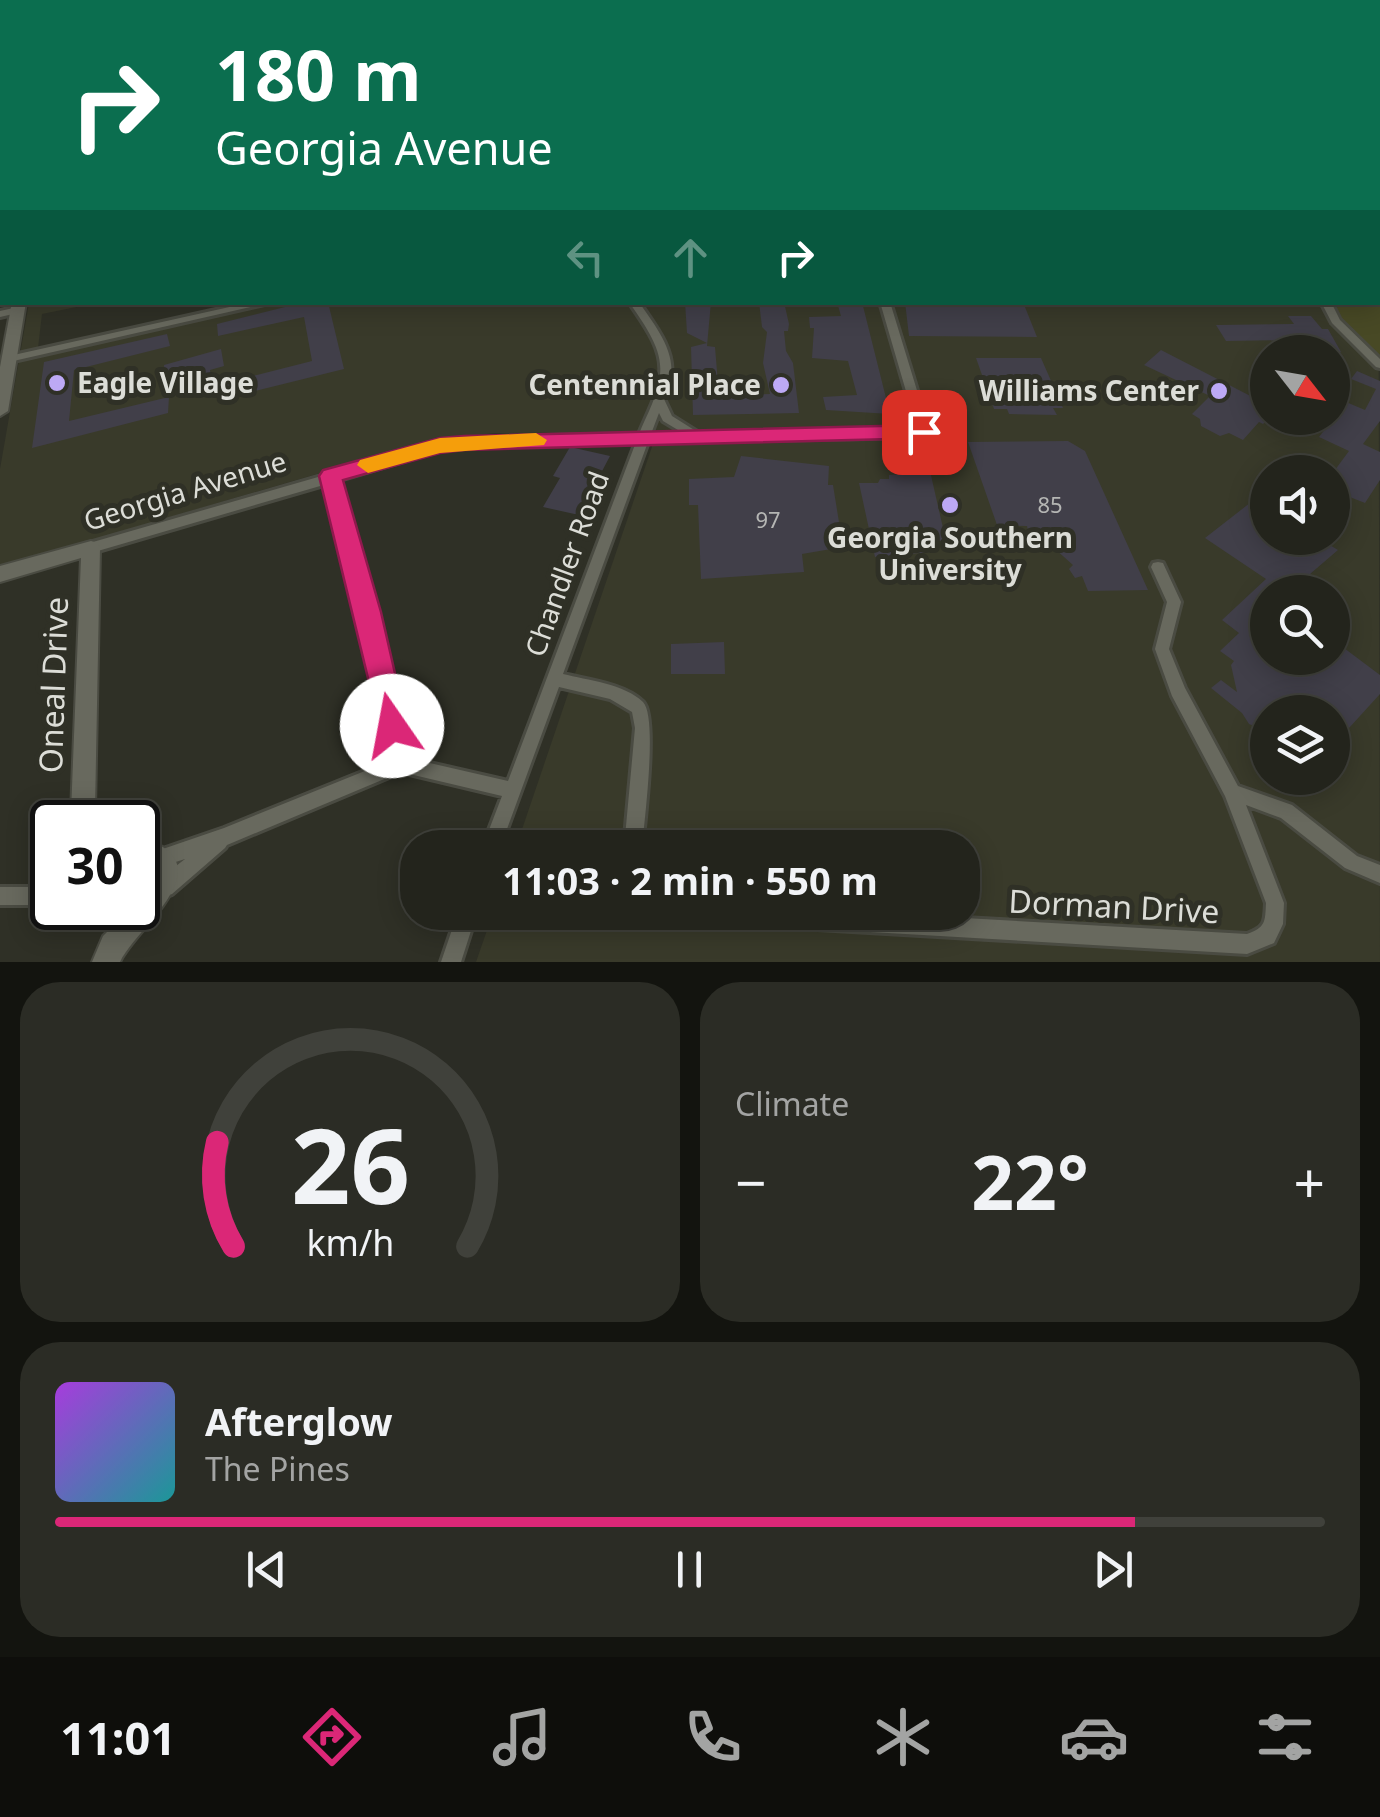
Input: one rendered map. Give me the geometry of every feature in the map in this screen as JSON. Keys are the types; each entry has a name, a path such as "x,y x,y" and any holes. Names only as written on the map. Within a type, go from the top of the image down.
{"street":[{"path":"9,359 256,305"},
{"name":"Chandler Road","path":"498,830 659,401 667,362 636,305"},
{"name":"Georgia Avenue","path":"0,574 452,444 924,432 886,305"},
{"path":"1328,305 1336,321 1380,365"},
{"path":"0,411 18,306"},
{"path":"0,314 18,306"},
{"path":"659,401 668,418 696,436"},
{"path":"331,476 368,612 401,764"},
{"name":"Oneal Drive","path":"83,800 91,548"},
{"name":"Dorman Drive","path":"980,929 1247,944 1267,936 1274,924 1275,903 1232,792 1178,692 1162,649 1174,602 1158,567"},
{"path":"555,679 614,694 630,701 643,716 634,830"},
{"path":"160,853 224,838 401,764 512,790"},
{"path":"1232,792 1286,811 1351,862 1380,874"},
{"path":"160,893 224,838"},
{"path":"0,896 30,896"},
{"path":"109,954 128,930"},
{"path":"451,962 462,930"}],"shaded area":[{"name":"Georgia Southern University","path":"29,305 86,305 42,314 38,348 228,305 1379,305 1380,962 476,962 487,930 980,930 980,830 522,830 657,432 495,433 429,441 0,567 0,469"}],"green space":[{"path":"1328,305 1380,305 1380,365 1362,350"}],"building":[{"name":"Eagle Village","path":"293,305 329,305 344,369 223,399 221,384 312,361 304,317 218,336 217,324"},
{"name":"Centennial Place","path":"685,305 711,305 707,346 715,347 719,395 770,394 763,363 767,332 762,327 759,305 785,305 789,324 788,331 784,331 786,351 793,363 799,413 693,415 691,347 707,343 687,333"},
{"path":"838,305 863,305 890,414 826,410 823,397 857,395 848,361 812,358 814,328 810,328 809,317 841,316"},
{"path":"905,305 1024,305 1037,337 909,336"},
{"path":"1288,316 1311,316 1331,335 1250,335 1250,341 1226,341 1216,325 1294,324"},
{"name":"Eagle Village","path":"167,334 170,346 74,370 69,421 169,397 168,413 32,448 44,362"},
{"name":"Eagle Village","path":"221,349 224,366 210,370 211,377 165,388 164,365"},
{"name":"Williams Center","path":"1161,350 1250,396 1250,432 1243,440 1229,433 1220,436 1201,426 1200,419 1192,414 1210,396 1144,365"},
{"path":"976,358 1041,358 1063,408 1053,408 1057,415 1009,414 1007,409 994,409"},
{"path":"1357,371 1380,381 1380,421 1363,444 1380,452 1380,480 1365,503 1350,497 1350,455 1346,455 1349,451 1319,437 1350,435 1350,404 1365,410 1376,389 1351,379"},
{"path":"1068,441 1085,451 1148,590 1088,591 1082,576 1075,578 1069,569 1073,565 1045,540 1029,536 1027,526 997,525 968,442"},
{"path":"570,447 610,456 579,515 543,507 560,478 553,476"},
{"path":"741,456 829,466 828,485 833,485 843,547 802,554 804,572 701,579 698,505 689,505 689,479 734,477"},
{"path":"905,467 930,471 946,541 931,541 931,552 875,557 859,483 878,483 880,479 889,479 889,475 906,474"},
{"path":"1250,503 1250,555 1332,555 1309,575 1260,575 1205,538"},
{"path":"1250,594 1250,675 1350,675 1350,652 1380,675 1380,694 1350,727 1350,695 1250,695 1249,724 1242,713 1211,688 1221,680 1237,692 1231,665 1234,661 1220,651 1239,633 1222,620"},
{"path":"724,642 725,674 671,674 671,644"}],"slow traffic":[{"path":"368,465 440,446 536,440"}],"place":[{"name":"Eagle Village","path":"57,383"},
{"name":"Centennial Place","path":"781,385"},
{"name":"Williams Center","path":"1219,391"},
{"name":"Georgia Southern University","path":"950,505"}],"route":[{"path":"392,726 368,612 331,476 464,443 924,432"}]}
